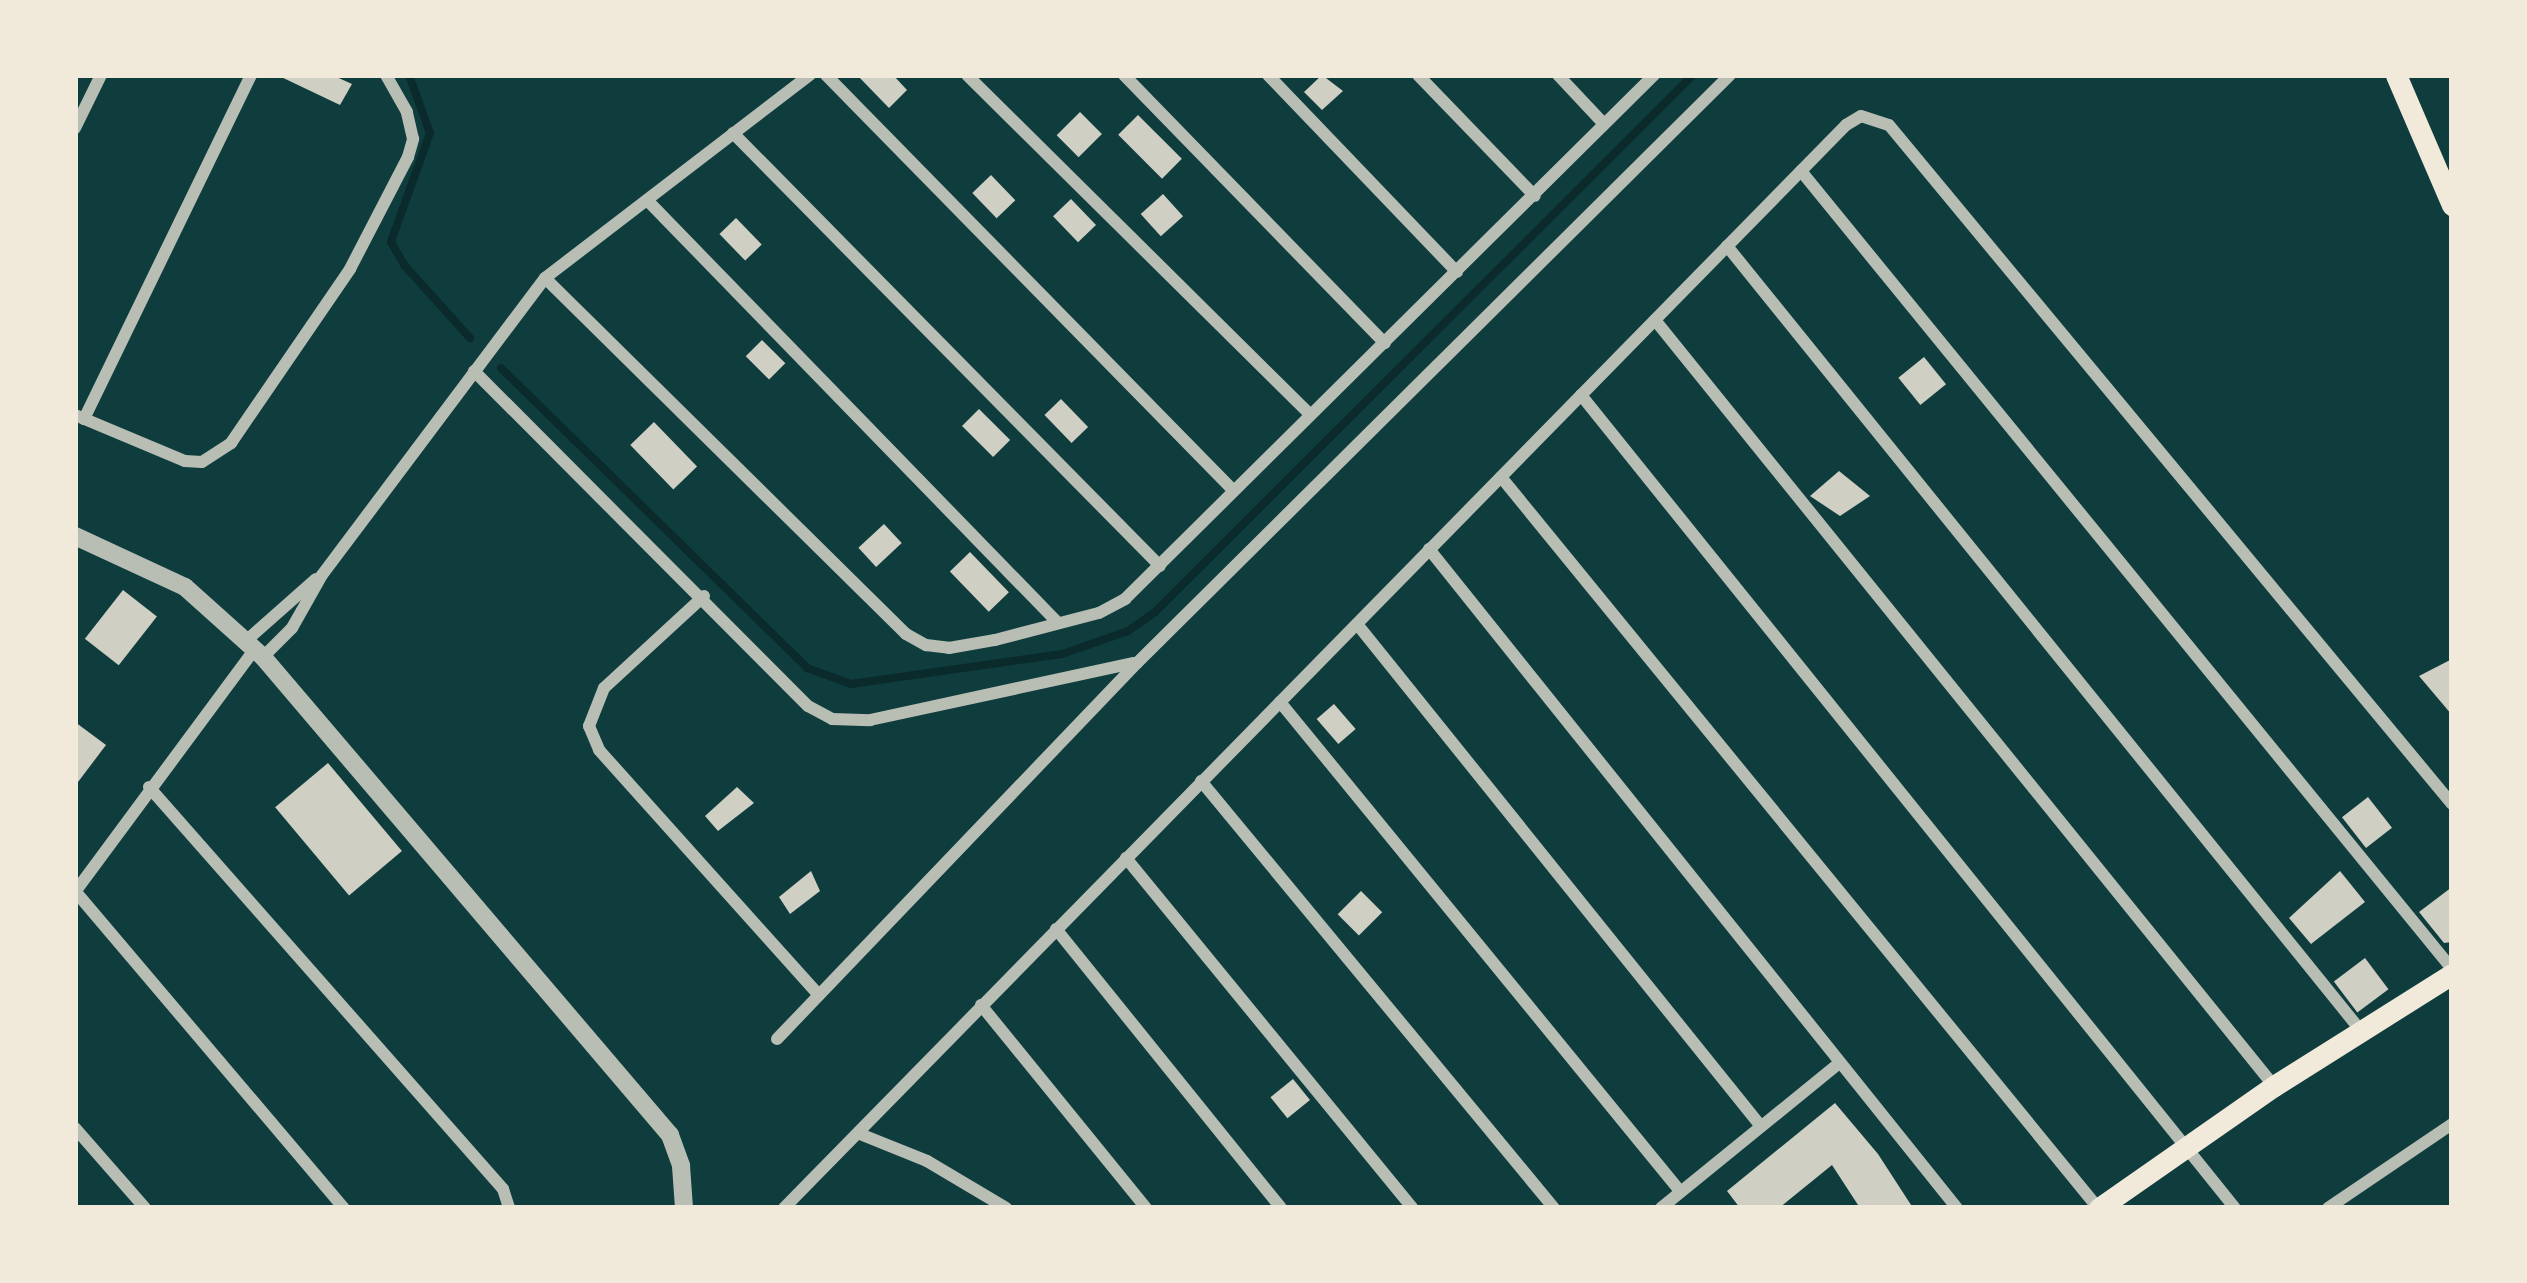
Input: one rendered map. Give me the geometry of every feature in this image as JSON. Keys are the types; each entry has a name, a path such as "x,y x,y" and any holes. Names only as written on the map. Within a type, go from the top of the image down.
{"main road":[{"path":"2396,75 2452,205"},
{"path":"2098,1208 2188,1150 2274,1086 2452,972"}],"street":[{"path":"75,128 101,75"},
{"path":"251,75 79,417 169,456 202,462 231,443 350,269 409,157 413,139 406,112 386,75"},
{"path":"255,649 292,628 322,574 545,278 810,75"},
{"path":"826,75 1232,489"},
{"path":"967,75 1309,414"},
{"path":"1124,75 1384,344"},
{"path":"1268,75 1457,272"},
{"path":"1418,75 1535,196"},
{"path":"1558,75 1604,124"},
{"path":"545,278 906,634 926,645 949,648 1099,613 1125,598 1654,75"},
{"path":"777,1039 1137,663 1730,75"},
{"path":"784,1208 1846,125 1869,116 1889,124 2452,804"},
{"path":"733,133 1160,566"},
{"path":"1801,171 2452,972"},
{"path":"647,200 1058,623"},
{"path":"1727,246 2361,1031"},
{"path":"1655,320 2274,1086"},
{"path":"474,371 704,596 808,706 832,719 870,720 1137,663"},
{"path":"1580,395 2234,1208"},
{"path":"1501,477 2098,1208"},
{"path":"75,536 184,587 255,649 670,1136 681,1166 684,1208"},
{"path":"1430,549 1957,1208"},
{"path":"322,574 275,610 255,649 75,891 344,1208"},
{"path":"704,596 604,688 589,727 599,750 819,994"},
{"path":"1357,623 1760,1124"},
{"path":"1280,702 1680,1191"},
{"path":"1201,781 1554,1208"},
{"path":"149,787 503,1189 509,1208"},
{"path":"1126,858 1412,1208"},
{"path":"1056,928 1281,1208"},
{"path":"981,1005 1146,1208"},
{"path":"1661,1208 1838,1064"},
{"path":"2328,1208 2452,1124"},
{"path":"75,1128 145,1208"},
{"path":"860,1134 927,1161 1006,1208"}],"building":[{"path":"277,75 332,75 352,84 340,105"},
{"path":"857,75 893,75 907,90 889,108"},
{"path":"1322,75 1343,91 1322,110 1304,92"},
{"path":"1080,112 1102,134 1079,157 1057,135"},
{"path":"1138,115 1182,159 1162,179 1118,135"},
{"path":"991,175 1015,200 997,218 972,193"},
{"path":"1163,194 1183,216 1161,236 1141,214"},
{"path":"1071,199 1096,225 1078,242 1053,216"},
{"path":"736,218 762,245 745,261 719,234"},
{"path":"762,340 785,363 769,380 746,356"},
{"path":"1924,357 1946,384 1920,405 1898,378"},
{"path":"1061,399 1088,427 1072,443 1044,415"},
{"path":"979,409 1010,440 993,457 962,426"},
{"path":"654,422 697,467 673,490 630,445"},
{"path":"1839,471 1870,496 1840,516 1810,496"},
{"path":"884,524 902,543 876,567 858,548"},
{"path":"970,552 1009,592 989,612 950,571"},
{"path":"123,590 157,616 119,665 85,639"},
{"path":"2452,659 2452,715 2419,676"},
{"path":"1334,704 1356,729 1338,744 1317,719"},
{"path":"75,722 106,745 75,786"},
{"path":"328,763 402,851 349,895 275,807"},
{"path":"737,787 754,803 718,831 705,816"},
{"path":"2368,797 2392,828 2366,848 2342,817"},
{"path":"811,871 820,891 790,914 779,897"},
{"path":"2340,871 2365,902 2311,944 2289,918"},
{"path":"2452,887 2452,942 2444,943 2419,912"},
{"path":"1361,891 1382,912 1359,936 1338,914"},
{"path":"2365,958 2388,989 2357,1013 2334,981"},
{"path":"1293,1079 1310,1100 1287,1118 1270,1097"},
{"path":"1835,1103 1878,1154 1913,1208 1860,1208 1832,1165 1779,1208 1740,1208 1727,1191"}],"waterway":[{"path":"409,75 430,133 391,242 405,266 470,338"},
{"path":"501,368 807,668 851,684 1062,654 1128,631 1154,613 1693,75"}]}
